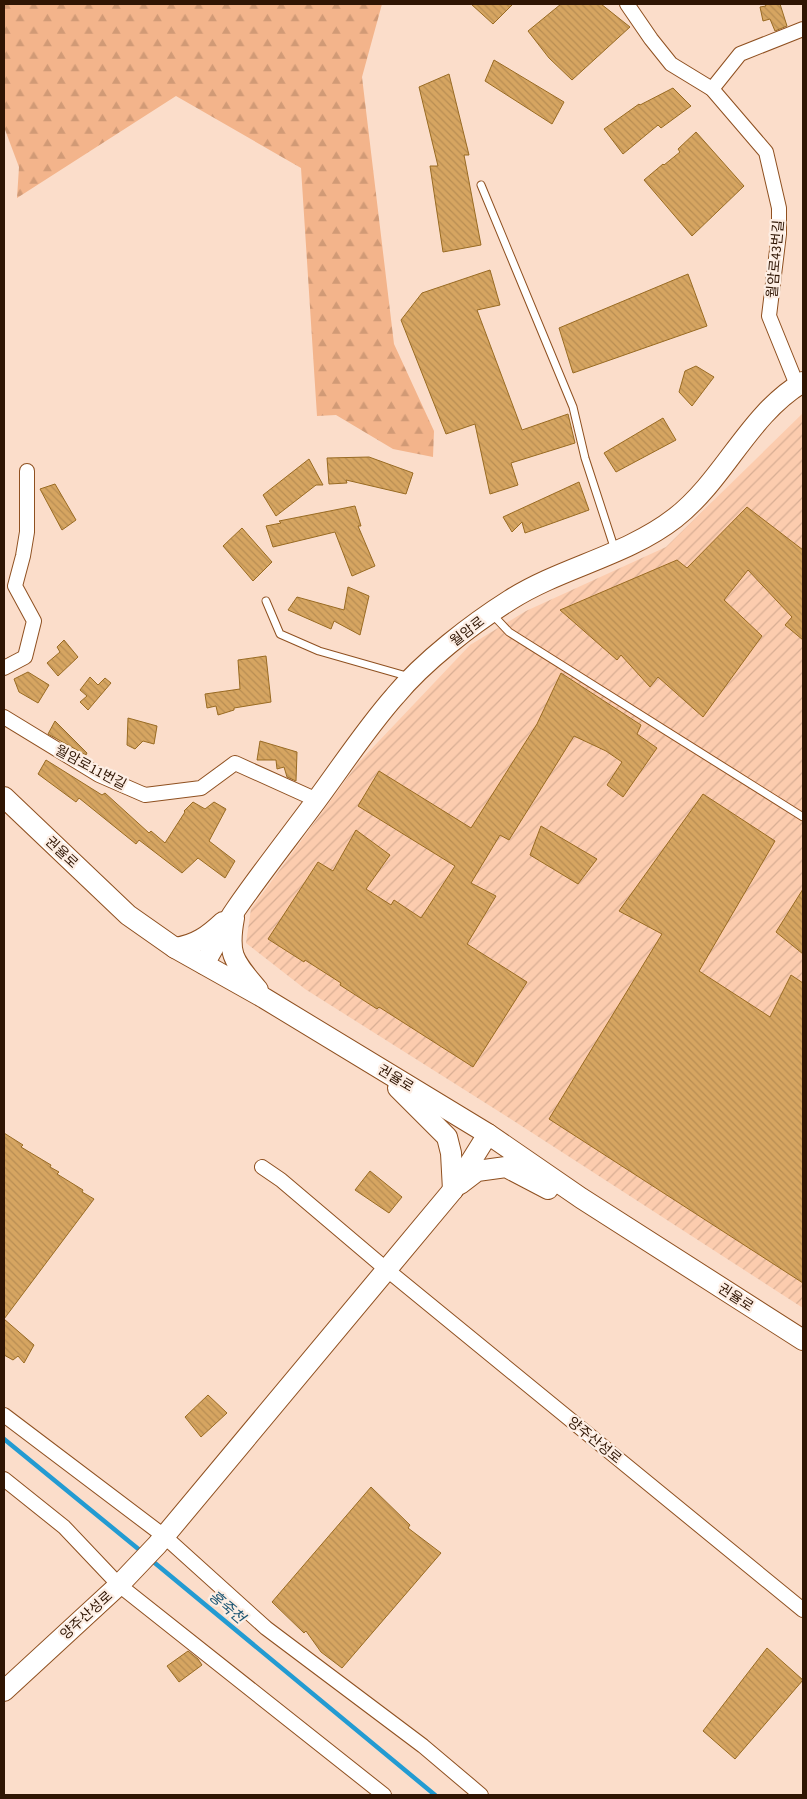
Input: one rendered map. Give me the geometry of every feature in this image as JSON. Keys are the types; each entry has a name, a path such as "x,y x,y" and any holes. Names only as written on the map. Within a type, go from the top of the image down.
{"street":[{"name":"월암로43번길","path":"627,4 671,64 712,89 766,152 779,208 779,234 770,316 800,384"},
{"path":"712,89 740,54 803,29"},
{"name":"월암로","path":"204,964 236,910 379,716 396,694 412,678 446,647 490,613 540,583 616,551 659,530 694,501 713,480 756,423 779,399 800,384"},
{"path":"4,668 25,657 34,620 15,586 28,532 27,471"},
{"name":"월암로11번길","path":"4,717 99,775 145,795 201,788 235,763 317,800"},
{"name":"권율로","path":"4,797 128,915 175,948 264,998 488,1134 581,1198 803,1340"},
{"path":"175,948 188,946 203,938 236,910"},
{"path":"236,910 231,935 232,954 241,970 264,998"},
{"path":"377,1067 447,1137 451,1153 453,1190"},
{"name":"양주산성로","path":"4,1691 119,1585 161,1540 453,1190 488,1134"},
{"path":"453,1190 477,1171 506,1166 555,1192 581,1198"},
{"path":"262,1167 281,1180 386,1269"},
{"name":"양주산성로","path":"386,1269 803,1610"},
{"path":"4,1415 161,1540 266,1628 423,1746 481,1795"},
{"path":"4,1479 64,1527 119,1585 384,1795"}],"lane":[{"path":"480,186 573,407 585,458 616,551"},
{"path":"266,601 280,634 319,650 412,678"},
{"path":"490,613 509,632 803,817"}],"shaded area":[{"path":"803,413 803,1308 517,1123 305,989 246,943 251,909 359,762 470,645 526,611 666,547"}],"green space":[{"path":"4,4 382,4 362,77 394,344 434,431 433,457 393,449 336,415 317,416 301,168 176,96 17,198 19,167 4,127"}],"building":[{"path":"471,4 513,4 493,24"},
{"path":"561,4 601,4 630,27 572,80 549,58 528,31"},
{"path":"765,4 780,4 787,26 775,31 770,19 763,21 760,7 766,6"},
{"path":"494,60 564,102 552,124 485,81"},
{"path":"449,74 469,155 464,155 481,245 443,252 430,166 438,166 419,87"},
{"path":"673,88 691,106 661,128 658,125 623,154 604,129 639,104"},
{"path":"696,132 744,186 692,236 644,180 680,152 678,149"},
{"path":"490,270 500,305 477,310 522,430 568,414 575,443 511,463 518,485 490,494 475,424 446,434 401,320 422,293"},
{"path":"688,274 707,326 573,373 559,328"},
{"path":"696,366 714,377 692,406 679,392 685,371"},
{"path":"663,418 676,440 616,472 604,453"},
{"path":"369,457 413,473 406,494 346,480 347,483 329,484 327,458"},
{"path":"309,459 323,485 316,485 276,516 263,495"},
{"path":"579,482 589,510 525,533 522,522 512,532 503,517"},
{"path":"55,484 76,520 62,530 40,489"},
{"path":"355,506 361,526 358,526 375,566 352,576 335,532 273,547 266,526 281,523 279,521"},
{"path":"747,507 803,550 803,640 785,625 792,617 748,570 724,600 762,636 703,717 658,677 650,687 621,655 617,660 560,610 677,560 687,568"},
{"path":"242,528 272,562 253,581 223,546"},
{"path":"348,587 369,596 360,635 334,621 331,629 288,610 297,597 344,610"},
{"path":"64,640 78,657 58,676 47,663 60,652 57,647"},
{"path":"266,656 271,702 234,708 234,710 218,715 216,706 207,708 205,694 240,689 238,660"},
{"path":"28,672 49,685 38,703 19,692 14,679"},
{"path":"561,673 641,725 637,734 657,748 623,797 607,785 622,762 606,751 574,736 509,840 500,835 471,883 496,896 467,944 527,982 473,1067 379,1007 377,1009 305,960 304,962 268,939 318,862 333,871 356,830 390,855 366,889 391,905 394,900 421,918 455,866 358,806 379,771 471,828 537,724"},
{"path":"90,677 98,685 105,678 111,683 88,710 80,702 87,696 80,690"},
{"path":"128,718 157,726 154,744 143,741 135,749 127,745"},
{"path":"55,721 87,753 86,755 48,734"},
{"path":"260,741 297,752 296,781 287,777 284,767 277,769 276,760 257,760"},
{"path":"46,760 102,795 105,793 149,833 151,831 165,843 184,811 193,802 205,809 214,802 226,809 209,841 235,861 225,878 198,858 182,873 139,840 136,844 79,798 76,802 38,774"},
{"path":"703,794 775,841 699,971 770,1017 791,975 803,983 803,1283 549,1119 662,934 619,911"},
{"path":"541,826 597,859 578,884 530,855"},
{"path":"803,889 803,954 776,932"},
{"path":"4,1133 23,1145 21,1147 51,1165 50,1167 59,1172 57,1174 94,1199 4,1319"},
{"path":"370,1171 402,1197 389,1213 355,1190"},
{"path":"4,1319 34,1345 24,1363 18,1356 13,1360 4,1355"},
{"path":"208,1395 227,1413 201,1437 185,1417"},
{"path":"371,1487 410,1525 408,1528 441,1553 342,1668 321,1652 306,1631 304,1633 272,1602"},
{"path":"767,1648 803,1680 735,1759 703,1731"},
{"path":"188,1651 202,1665 179,1682 167,1666"}],"waterway":[{"name":"홍죽천","path":"4,1439 142,1552"},
{"name":"홍죽천","path":"150,1559 435,1795"}]}
